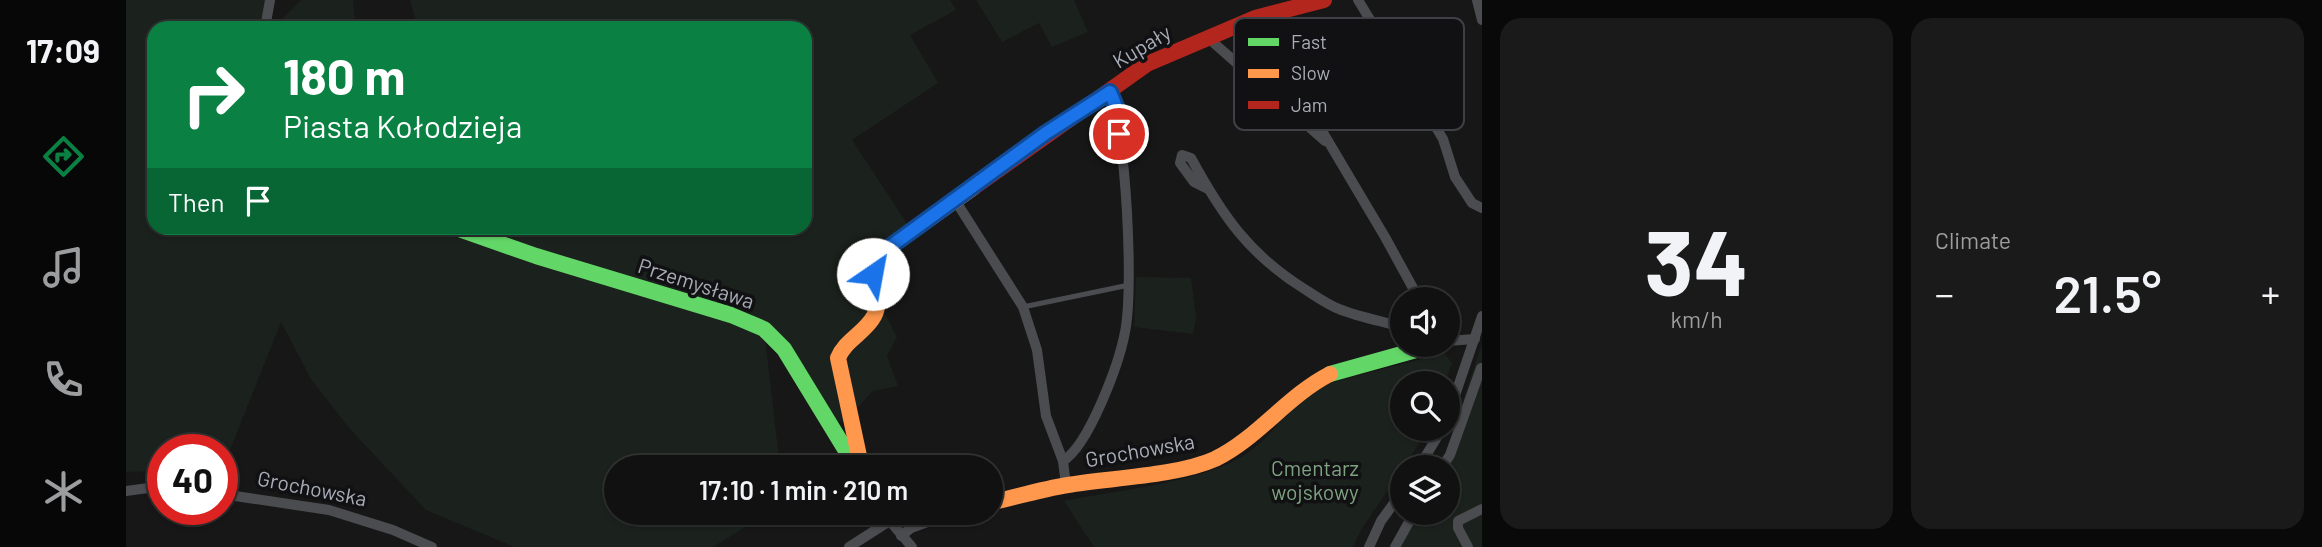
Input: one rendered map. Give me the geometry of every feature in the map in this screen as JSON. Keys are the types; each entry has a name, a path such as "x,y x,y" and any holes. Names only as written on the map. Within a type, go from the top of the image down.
{"street":[{"path":"266,21 270,0"},
{"name":"Kupały","path":"1255,18 1324,0"},
{"path":"1358,0 1369,18"},
{"path":"1477,0 1482,20"},
{"name":"Kupały","path":"859,455 838,358 840,349 875,314 877,298 873,274 875,261 880,254 1147,64 1234,26"},
{"path":"1207,37 1234,61"},
{"path":"1063,461 1073,455 1105,395 1126,330 1129,285 1117,109 1110,92"},
{"path":"1310,130 1328,142"},
{"path":"1321,130 1412,287"},
{"path":"1437,130 1455,177 1472,203 1482,208"},
{"path":"1208,189 1240,236 1278,273 1337,309 1390,324"},
{"path":"955,200 1023,307 1037,350 1046,416 1063,461 1066,485"},
{"name":"Przemysława","path":"478,235 731,315 764,329 775,337 784,349 848,455"},
{"path":"1460,382 1482,316"},
{"name":"Grochowska","path":"1460,338 1478,334"},
{"name":"Grochowska","path":"1003,500 1066,485 1153,474 1214,459 1249,435 1304,387 1334,372 1390,357"},
{"path":"1450,455 1481,368 1467,362"},
{"path":"126,491 147,488"},
{"name":"Grochowska","path":"238,496 329,510 393,530 432,547"},
{"path":"1369,547 1390,509"},
{"path":"1468,547 1458,528 1458,521 1482,509"},
{"path":"849,547 877,525"},
{"path":"892,525 912,547"},
{"path":"901,536 919,525"},
{"path":"1395,547 1407,525"}],"lane":[{"path":"1023,307 1129,285"}],"green space":[{"path":"126,0 270,0 266,21 147,21 147,235 477,235 764,329 779,455 604,455 604,525 749,525 713,547 514,547 426,510 349,428 311,379 281,322 236,434 147,434 147,471 126,472"},
{"path":"301,0 353,0 355,21 280,21"},
{"path":"410,0 950,0 956,10 910,35 938,83 852,140 910,228 886,244 869,283 897,337 887,356 898,386 873,391 845,421 834,423 768,325 742,309 545,253 495,235 812,235 812,21 416,21"},
{"path":"976,0 1074,0 1088,32 1052,47 1039,23 1002,42"},
{"path":"1136,277 1191,278 1196,318 1193,334 1134,327"},
{"path":"1482,344 1482,547 1391,547 1404,525 1460,525 1460,455 1444,455 1449,441 1460,441 1460,409"},
{"name":"Cmentarz wojskowy","path":"1429,357 1447,357 1452,363 1449,371 1390,371 1390,441 1421,441 1411,455 1390,455 1390,487 1361,530 1353,547 1094,547 1064,501 1183,479 1228,464 1257,446 1302,400 1326,384"}],"traffic: fast":[{"path":"476,235 731,315 764,329 784,349 849,455"},
{"path":"1330,374 1391,357"}],"traffic: slow":[{"path":"859,455 838,358 845,346 866,327 877,309 876,261 880,254 974,187"},
{"path":"1003,500 1058,487 1182,469 1215,459 1245,440 1314,383 1330,374"}],"traffic: jam":[{"path":"1255,18 1324,0"},
{"path":"974,187 1147,64 1234,27"}],"route":[{"path":"873,274 875,261 880,254 1046,133 1110,92 1117,109 1119,134"}]}
